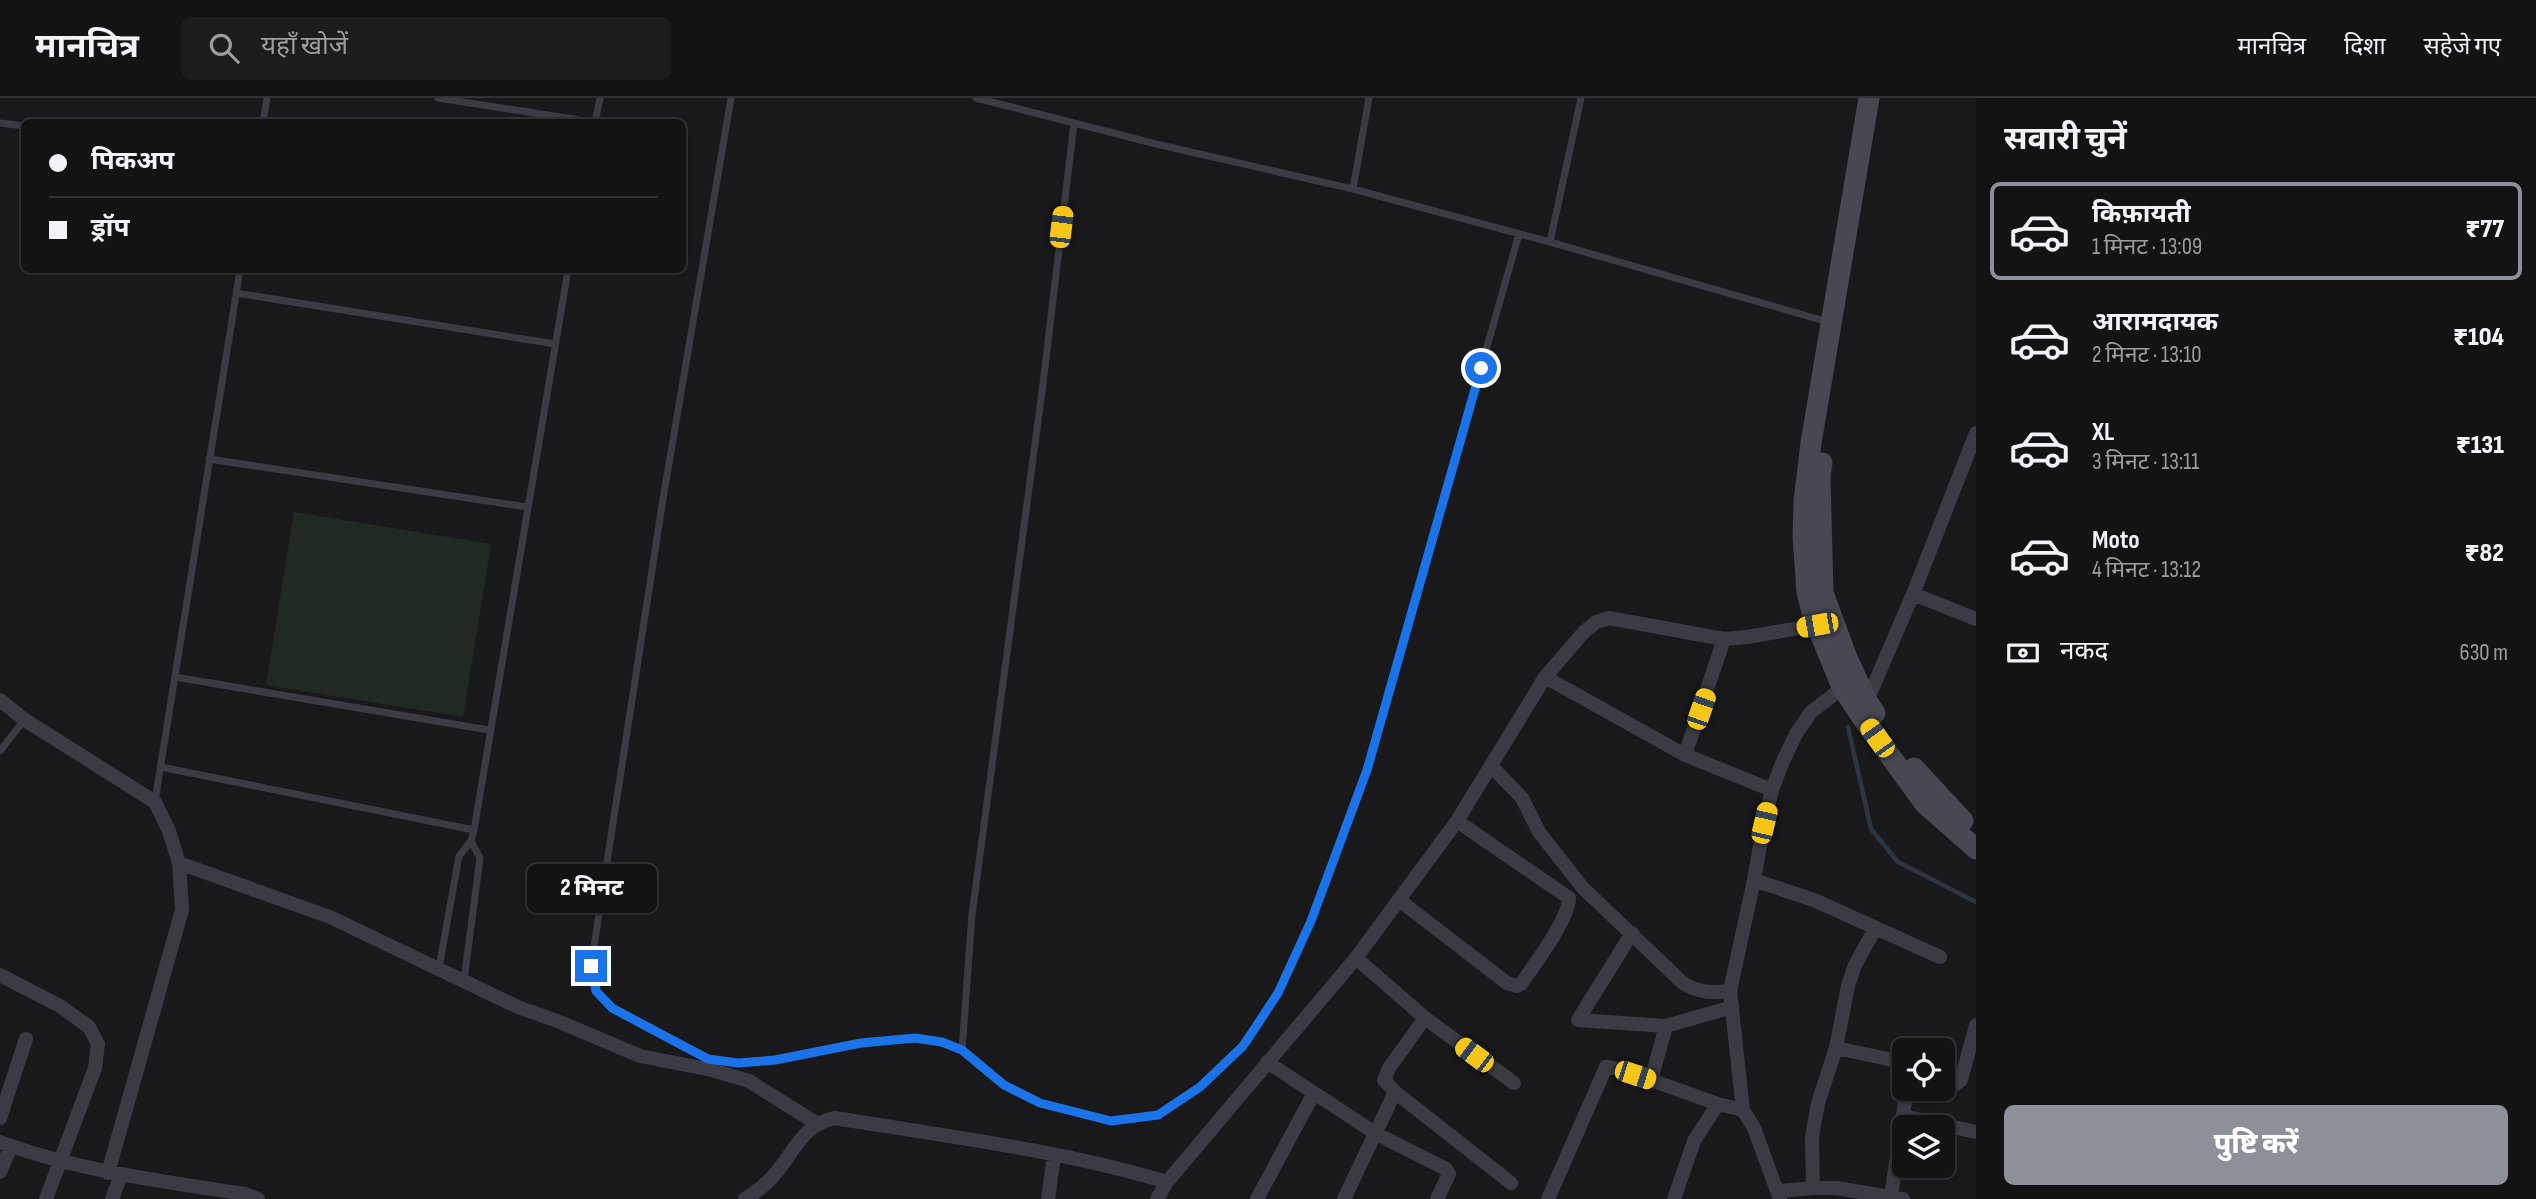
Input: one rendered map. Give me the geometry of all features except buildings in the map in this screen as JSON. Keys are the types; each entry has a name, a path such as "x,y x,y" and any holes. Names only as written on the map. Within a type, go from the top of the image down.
{"street":[{"path":"1869,98 1811,443 1804,502 1807,592 1817,625 1850,683 1867,701 1918,773 1964,822 1976,830"},
{"path":"1882,98 1820,476 1823,593 1861,716 1926,804 1976,849"},
{"path":"1867,701 1913,594 1976,433"},
{"path":"1913,594 1976,618"},
{"path":"1158,1199 1167,1182 1356,958 1457,821 1545,677 1584,632 1596,622 1609,618 1724,639 1817,625"},
{"path":"1685,755 1724,639"},
{"path":"1545,677 1685,755 1772,790"},
{"path":"1850,683 1811,712 1796,734 1772,790 1730,991 1743,1110 1754,1128 1779,1195 1813,1188 1836,1188 1897,1197 1898,1178"},
{"path":"0,700 25,720 155,802 169,831 179,863 182,910 114,1174 112,1199"},
{"path":"1490,766 1522,798 1538,832 1583,888 1683,983 1696,991 1707,993 1730,991"},
{"path":"1399,900 1507,982 1517,986 1521,984 1549,944 1568,907 1569,898 1457,821"},
{"path":"179,863 330,917 517,1007 640,1056 712,1070 749,1081 816,1124"},
{"path":"1755,880 1814,900 1940,957"},
{"path":"1813,1188 1812,1138 1818,1103 1836,1048 1848,986 1855,965 1875,929"},
{"path":"1632,933 1578,1020 1666,1026 1732,1007"},
{"path":"1356,958 1425,1018 1514,1083"},
{"path":"0,975 60,1006 89,1027 99,1044 95,1068 46,1199"},
{"path":"1425,1018 1384,1080 1395,1092 1511,1182"},
{"path":"1955,1084 1971,1068 1976,1025"},
{"path":"1651,1080 1666,1026"},
{"path":"0,1118 5,1087 26,1038"},
{"path":"1836,1048 1892,1060"},
{"path":"1267,1062 1375,1133 1446,1169 1449,1174 1437,1199"},
{"path":"1548,1199 1606,1067 1743,1110"},
{"path":"1344,1199 1395,1092"},
{"path":"1257,1199 1314,1093"},
{"path":"1674,1199 1694,1141 1718,1104"},
{"path":"744,1199 762,1188 776,1173 804,1134 816,1124 835,1118 1120,1168 1167,1182"},
{"path":"1955,1127 1976,1132"},
{"path":"0,1172 6,1144 60,1162 114,1174 244,1194 258,1199"},
{"path":"1048,1199 1054,1156"}],"lane":[{"path":"264,119 267,98"},
{"path":"438,98 574,119"},
{"path":"594,119 600,98"},
{"path":"731,98 663,499 591,966 596,991 612,1008 708,1059 738,1063 775,1060 861,1043 915,1038 942,1042 962,1050 1004,1085 1040,1103 1111,1121 1158,1115 1200,1087 1243,1046 1278,993 1311,921 1367,770 1519,233"},
{"path":"976,98 1156,144 1353,189 1519,233 1831,322"},
{"path":"1353,189 1369,98"},
{"path":"1550,242 1581,98"},
{"path":"0,123 21,126"},
{"path":"962,1050 972,915 1043,384 1074,123"},
{"path":"155,802 239,273"},
{"path":"439,968 459,856 471,841 474,830 567,273"},
{"path":"236,293 555,344"},
{"path":"209,458 527,507"},
{"path":"175,677 489,730"},
{"path":"0,751 25,720"},
{"path":"160,768 474,830"},
{"path":"464,981 480,858 471,841"}],"shaded area":[{"path":"294,512 491,544 463,717 266,685"}],"waterway":[{"path":"1848,727 1871,829 1898,862 1976,902"}],"route":[{"path":"591,966 596,991 612,1008 708,1059 738,1063 775,1060 889,1039 915,1038 942,1042 962,1050 1004,1085 1040,1103 1111,1121 1158,1115 1200,1087 1243,1046 1278,993 1311,921 1367,770 1481,368"}]}
